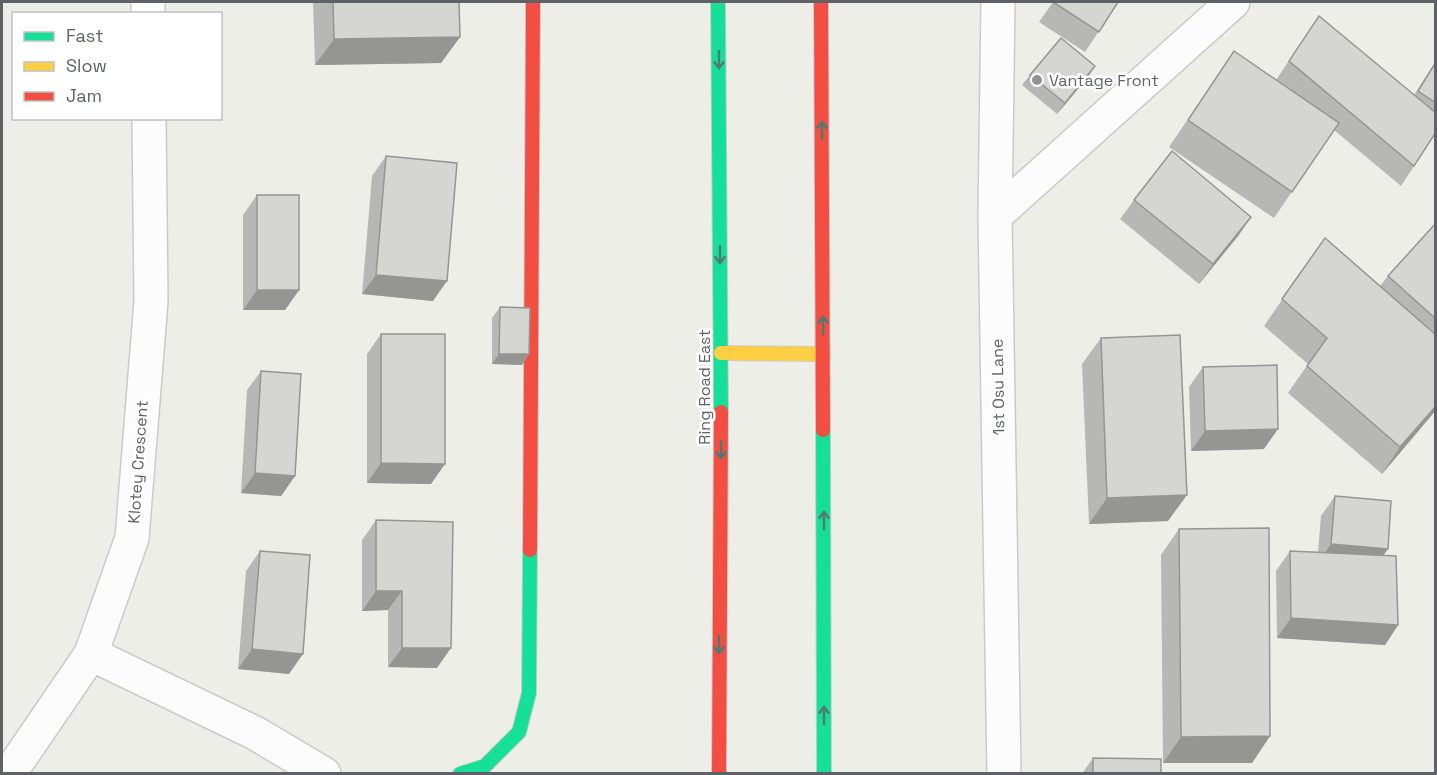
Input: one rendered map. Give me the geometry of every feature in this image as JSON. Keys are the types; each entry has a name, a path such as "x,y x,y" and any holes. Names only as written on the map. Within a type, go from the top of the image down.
{"main road":[{"path":"460,774 485,766 519,732 529,693 533,2"},
{"name":"Ring Road East","path":"718,2 721,353 719,774"},
{"path":"821,2 824,774"},
{"path":"721,353 823,354"}],"street":[{"name":"1st Osu Lane","path":"998,2 995,216 1004,774"},
{"path":"995,216 1233,2"},
{"name":"Klotey Crescent","path":"9,774 90,654 132,538 151,301 149,120"},
{"path":"90,654 255,733 324,774"}],"building":[{"path":"333,2 459,2 460,37 334,39"},
{"path":"1053,2 1118,2 1099,32"},
{"path":"1319,16 1436,113 1436,132 1414,166 1289,61"},
{"path":"1061,38 1095,66 1065,103 1030,75"},
{"path":"1234,51 1339,123 1292,192 1188,120"},
{"path":"1436,62 1436,103 1418,91"},
{"path":"1172,151 1251,217 1213,264 1134,200"},
{"path":"386,156 457,163 447,281 376,275"},
{"path":"257,195 299,195 299,290 257,290"},
{"path":"1436,223 1436,319 1388,276"},
{"path":"1325,238 1436,335 1436,406 1400,447 1307,366 1327,338 1282,299"},
{"path":"500,307 530,308 529,354 499,354"},
{"path":"381,334 445,334 445,464 381,463"},
{"path":"1180,335 1187,495 1107,498 1101,338"},
{"path":"1277,365 1278,429 1205,431 1203,367"},
{"path":"261,371 301,374 295,476 255,473"},
{"path":"1335,496 1391,501 1388,549 1331,544"},
{"path":"376,520 453,522 451,648 402,648 402,591 376,591"},
{"path":"1269,528 1270,736 1181,737 1179,529"},
{"path":"260,551 310,555 303,654 252,649"},
{"path":"1290,551 1396,556 1398,625 1291,618"},
{"path":"1093,758 1161,759 1161,774 1093,774"}],"traffic: fast":[{"path":"718,2 721,412"},
{"path":"823,430 824,774"},
{"path":"460,774 485,766 519,732 529,693 530,550"}],"traffic: slow":[{"path":"721,353 823,354"}],"traffic: jam":[{"path":"530,550 533,2"},
{"path":"821,2 823,430"},
{"path":"719,774 721,412"}],"place":[{"name":"Vantage Front","path":"1037,80"}]}
